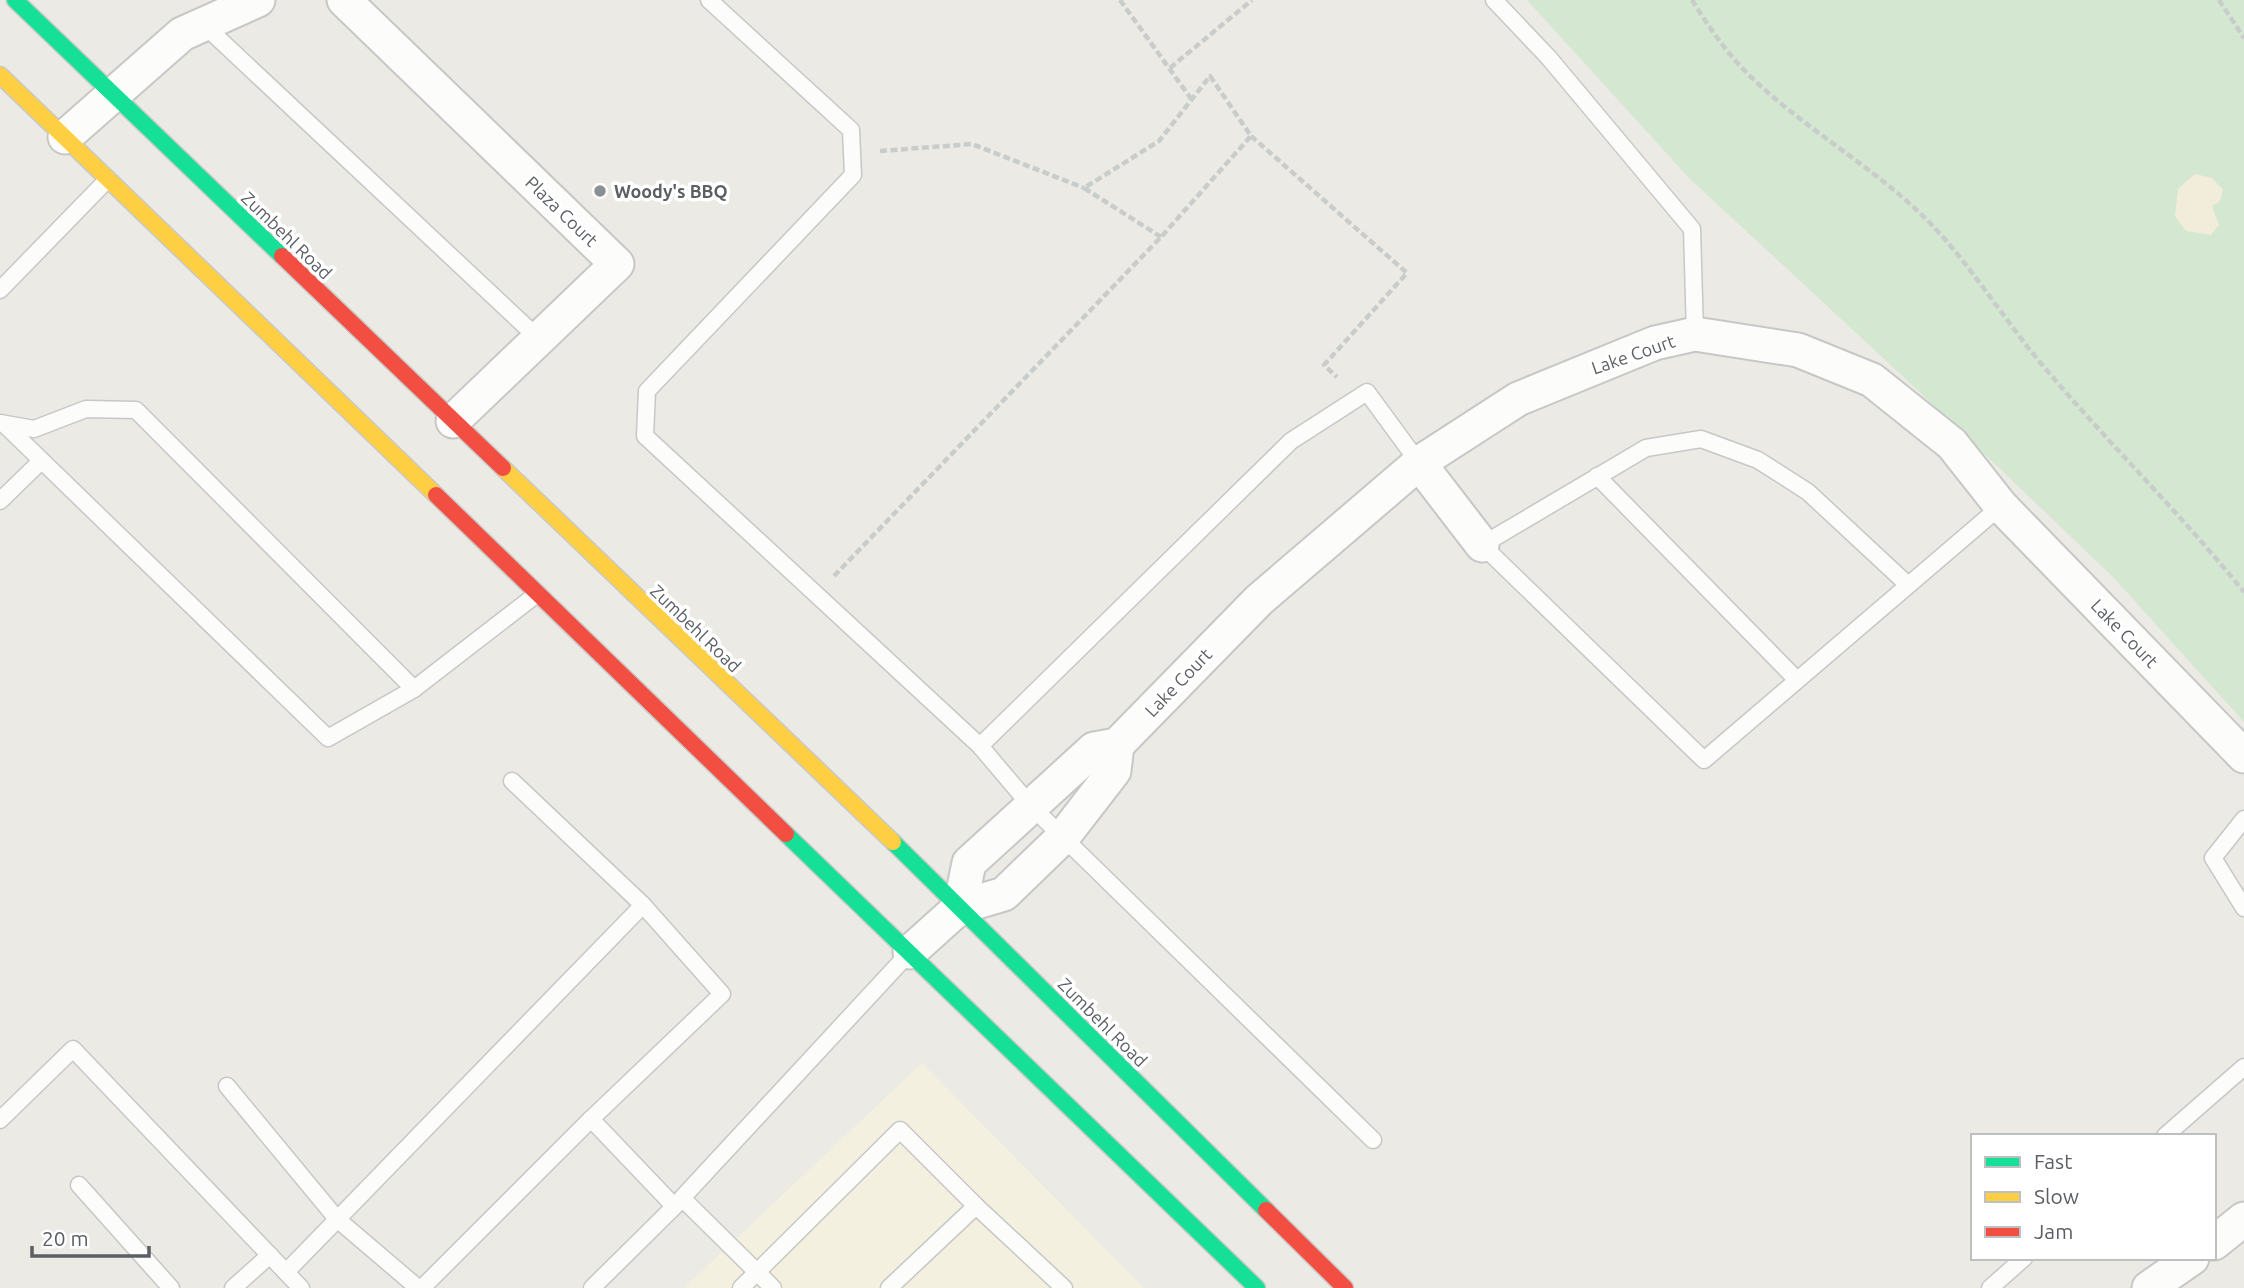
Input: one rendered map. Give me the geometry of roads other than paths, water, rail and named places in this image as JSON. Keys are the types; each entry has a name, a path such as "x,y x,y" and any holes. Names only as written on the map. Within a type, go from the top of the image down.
{"main road":[{"name":"Zumbehl Road","path":"15,0 960,907 1345,1288"},
{"path":"0,75 1256,1288"}],"street":[{"path":"65,137 182,34 258,0"},
{"name":"Plaza Court","path":"344,0 617,264 453,421"},
{"name":"Lake Court","path":"960,907 969,863 1094,749 1117,745 1259,600 1419,463 1518,399 1655,343 1695,334 1798,350 1872,380 1952,444 2001,506 2244,756"},
{"path":"1419,463 1482,545"},
{"path":"910,952 960,907 1004,894 1063,837 1114,771 1117,745"},
{"path":"2216,1241 2244,1219"},
{"path":"2149,1288 2189,1260"}],"lane":[{"path":"709,0 852,130 853,175 647,391 645,436 980,746 1030,805 1373,1140"},
{"path":"1494,0 1549,58 1692,229 1695,334"},
{"path":"204,25 539,339"},
{"path":"0,290 108,178"},
{"path":"980,746 1291,441 1367,392 1419,463"},
{"path":"2,423 34,429 86,409 136,410 414,689"},
{"path":"2,423 328,738 414,689 538,592"},
{"path":"1907,583 1808,492 1758,460 1701,439 1646,448 1482,545 1704,760 1907,583 2001,506"},
{"path":"0,501 41,461"},
{"path":"1597,476 1797,680"},
{"path":"227,1086 337,1219 420,1288 722,994 643,905 512,781"},
{"path":"2244,820 2213,858 2244,908"},
{"path":"286,1272 643,905"},
{"path":"592,1288 678,1202 910,952"},
{"path":"0,1120 73,1049 301,1288"},
{"path":"2167,1134 2244,1068"},
{"path":"591,1119 773,1288"},
{"path":"741,1288 900,1130 1064,1288"},
{"path":"79,1185 171,1288"},
{"path":"889,1288 976,1206"},
{"path":"233,1288 270,1255"},
{"path":"1990,1288 2022,1260"}],"place":[{"name":"Woody's BBQ","path":"600,191"}]}
